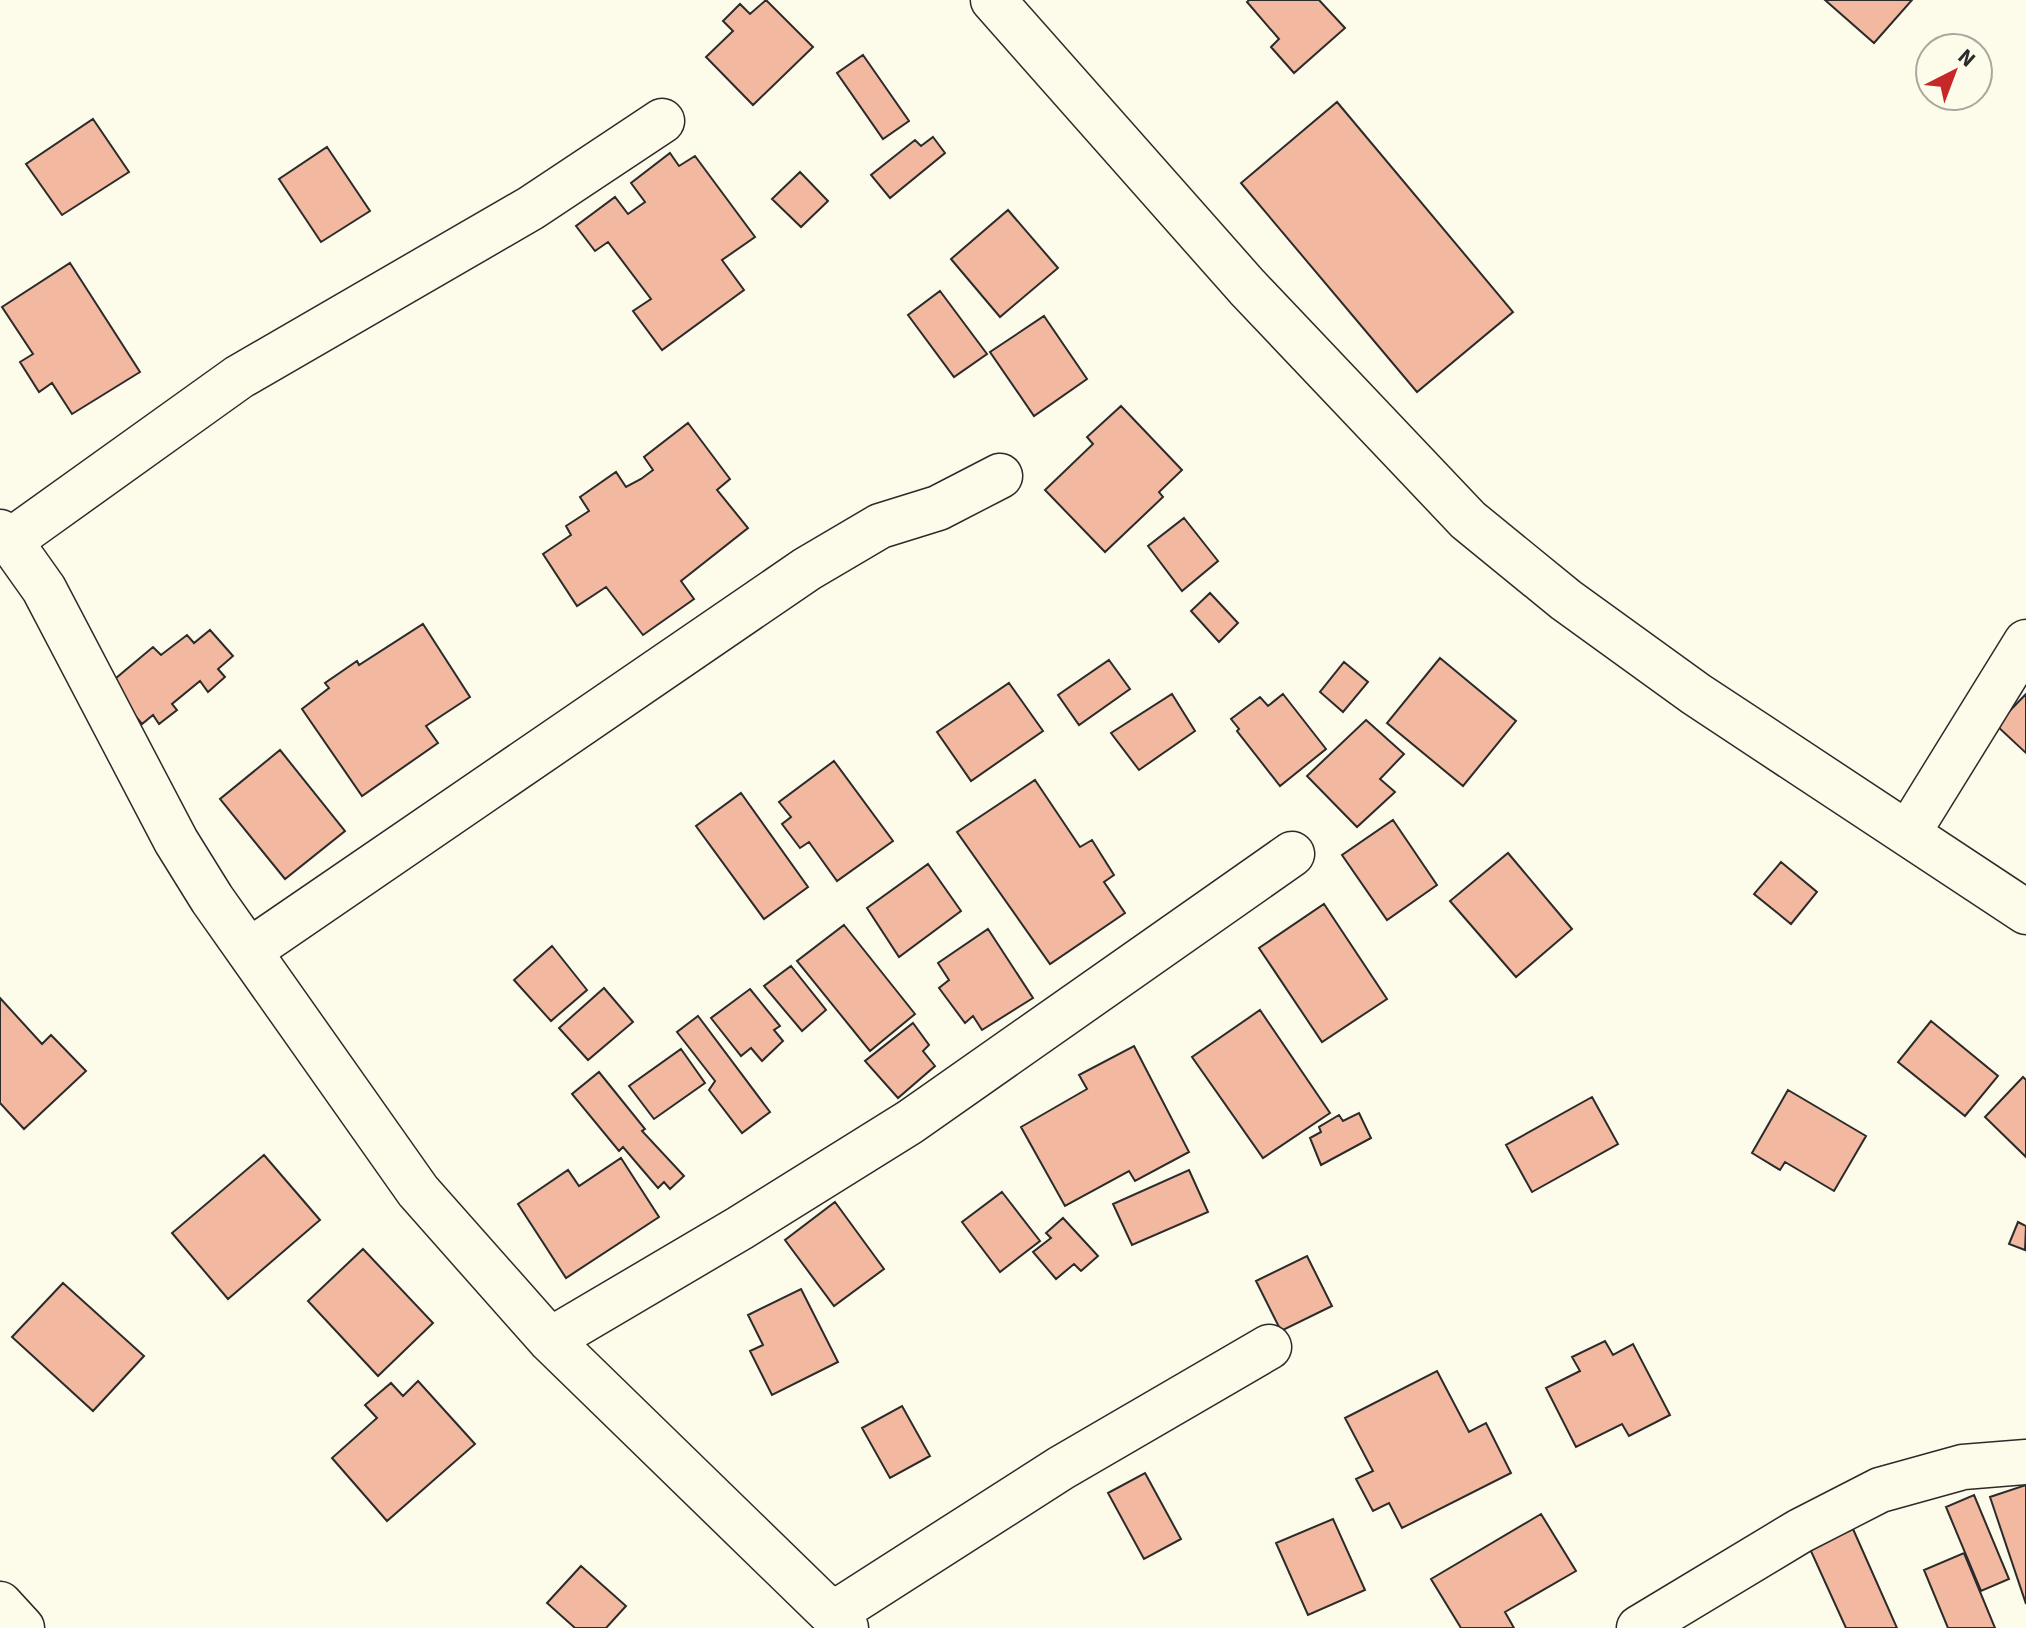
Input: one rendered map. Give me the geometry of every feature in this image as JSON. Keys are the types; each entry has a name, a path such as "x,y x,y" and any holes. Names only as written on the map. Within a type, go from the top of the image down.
{"street":[{"path":"993,0 1247,287 1468,520 1566,600 1696,694 2026,912"},
{"path":"662,121 531,208 239,377 5,537 44,589 176,841 249,951 418,1191 550,1340 839,1621 1061,1468 1269,1347"},
{"path":"249,951 807,569 880,526 938,508 1000,476"},
{"path":"1908,833 2026,642"},
{"path":"550,1340 740,1228 910,1122 1292,854"},
{"path":"1639,1628 1800,1531 1880,1490 1963,1467 2026,1462"},
{"path":"0,1604 22,1628"}],"building":[{"path":"766,0 813,47 753,105 706,57 733,31 723,21 740,4 750,14"},
{"path":"1319,0 1345,28 1294,73 1271,47 1279,39 1247,2"},
{"path":"1825,0 1912,0 1874,43"},
{"path":"863,55 909,121 883,139 837,73"},
{"path":"1337,102 1513,312 1417,392 1241,183"},
{"path":"93,119 129,172 62,215 26,164"},
{"path":"933,137 945,153 890,198 871,175 915,140 921,146"},
{"path":"327,147 370,211 321,242 279,179"},
{"path":"670,153 679,166 695,156 755,237 722,260 744,290 662,350 633,311 651,299 608,242 595,251 576,226 615,197 628,214 645,202 631,183"},
{"path":"800,172 828,201 801,227 772,199"},
{"path":"1008,210 1058,268 1000,317 951,259"},
{"path":"70,263 140,372 72,414 52,383 39,392 20,362 33,354 2,307"},
{"path":"940,291 987,354 954,377 908,315"},
{"path":"1044,316 1087,379 1034,416 990,352"},
{"path":"1121,406 1182,470 1159,492 1163,497 1105,552 1045,490 1093,444 1087,437"},
{"path":"688,423 730,479 717,490 748,528 681,581 694,599 643,635 606,587 577,606 543,554 571,535 566,526 589,511 580,497 616,472 626,487 641,479 653,470 644,457"},
{"path":"1184,518 1218,561 1182,591 1148,546"},
{"path":"1210,593 1238,623 1219,642 1191,611"},
{"path":"423,624 470,697 426,726 438,743 362,796 302,709 329,688 325,683"},
{"path":"210,630 233,656 218,669 225,677 208,692 200,681 172,704 177,710 159,724 153,715 142,724 109,684 153,647 161,655 187,635 194,643"},
{"path":"1440,658 1516,721 1463,786 1387,723"},
{"path":"1109,660 1130,689 1079,725 1058,695"},
{"path":"1344,662 1368,682 1343,712 1320,692"},
{"path":"1009,683 1043,731 971,781 937,732"},
{"path":"1172,694 1195,731 1139,770 1111,733"},
{"path":"1283,694 1326,749 1280,786 1231,719 1260,697 1268,706"},
{"path":"2026,694 2026,753 1996,725"},
{"path":"1366,720 1404,754 1380,779 1395,792 1357,827 1307,776"},
{"path":"280,750 345,831 285,879 220,799"},
{"path":"834,761 893,841 837,881 809,842 800,848 782,824 791,817 779,802"},
{"path":"1035,780 1080,847 1092,840 1114,875 1104,882 1125,913 1050,964 957,832"},
{"path":"741,793 808,887 764,919 696,826"},
{"path":"1393,820 1437,885 1387,920 1342,855"},
{"path":"1508,853 1572,929 1516,977 1450,901"},
{"path":"1781,862 1817,892 1791,924 1754,894"},
{"path":"928,864 961,911 899,957 867,908"},
{"path":"1324,904 1387,999 1322,1042 1259,948"},
{"path":"844,925 915,1014 870,1051 797,961"},
{"path":"988,929 1033,998 982,1030 973,1016 965,1023 939,988 949,980 938,963"},
{"path":"552,946 587,990 551,1021 514,980"},
{"path":"791,966 826,1010 802,1031 764,986"},
{"path":"604,988 633,1022 588,1060 559,1028"},
{"path":"750,989 780,1026 774,1030 783,1041 762,1061 751,1048 741,1056 711,1018"},
{"path":"0,998 42,1044 51,1035 86,1071 24,1129 0,1103"},
{"path":"1260,1010 1330,1113 1263,1158 1192,1057"},
{"path":"698,1016 770,1112 742,1133 709,1090 715,1081 677,1032"},
{"path":"1931,1021 1998,1076 1965,1116 1898,1062"},
{"path":"913,1023 929,1045 923,1051 935,1066 898,1098 865,1061"},
{"path":"1134,1046 1189,1152 1135,1181 1129,1171 1065,1206 1021,1127 1087,1089 1079,1075"},
{"path":"681,1049 705,1083 654,1119 629,1086"},
{"path":"599,1072 645,1129 642,1131 684,1176 670,1189 664,1182 658,1188 623,1147 619,1151 572,1094"},
{"path":"2023,1077 2026,1080 2026,1157 1985,1117"},
{"path":"1788,1090 1866,1136 1834,1191 1785,1162 1780,1170 1752,1153"},
{"path":"1592,1097 1618,1144 1532,1192 1506,1145"},
{"path":"1359,1113 1371,1138 1321,1165 1310,1138 1321,1132 1319,1127 1339,1115 1343,1121"},
{"path":"264,1155 320,1220 228,1299 172,1233"},
{"path":"621,1158 659,1217 566,1278 518,1204 568,1170 579,1186"},
{"path":"1189,1170 1208,1212 1132,1245 1113,1204"},
{"path":"1002,1192 1040,1241 1000,1272 962,1222"},
{"path":"835,1202 884,1269 834,1306 785,1240"},
{"path":"1063,1218 1098,1256 1081,1271 1074,1264 1056,1279 1033,1252 1051,1238 1046,1233"},
{"path":"2018,1222 2026,1226 2025,1250 2009,1244"},
{"path":"363,1249 433,1323 378,1376 308,1301"},
{"path":"1307,1256 1332,1306 1281,1331 1256,1281"},
{"path":"63,1283 144,1356 93,1411 12,1337"},
{"path":"801,1289 838,1362 772,1395 750,1351 763,1345 748,1315"},
{"path":"1605,1341 1613,1355 1633,1344 1670,1415 1629,1436 1622,1424 1576,1447 1546,1388 1580,1371 1572,1357"},
{"path":"1437,1371 1469,1432 1486,1423 1511,1473 1402,1528 1389,1503 1373,1511 1356,1479 1373,1471 1345,1418"},
{"path":"418,1381 475,1444 387,1521 332,1458 377,1418 365,1405 391,1383 403,1396"},
{"path":"902,1406 930,1456 890,1478 862,1428"},
{"path":"1145,1473 1181,1539 1144,1559 1108,1493"},
{"path":"2026,1485 2026,1604 1990,1497"},
{"path":"1974,1495 2009,1579 1981,1591 1946,1507"},
{"path":"1541,1514 1576,1571 1505,1612 1514,1628 1461,1628 1431,1579"},
{"path":"1333,1519 1365,1590 1308,1615 1276,1543"},
{"path":"1853,1529 1897,1628 1846,1628 1810,1549"},
{"path":"1964,1553 1995,1628 1948,1628 1924,1570"},
{"path":"581,1566 626,1606 606,1628 575,1628 547,1603"}]}
